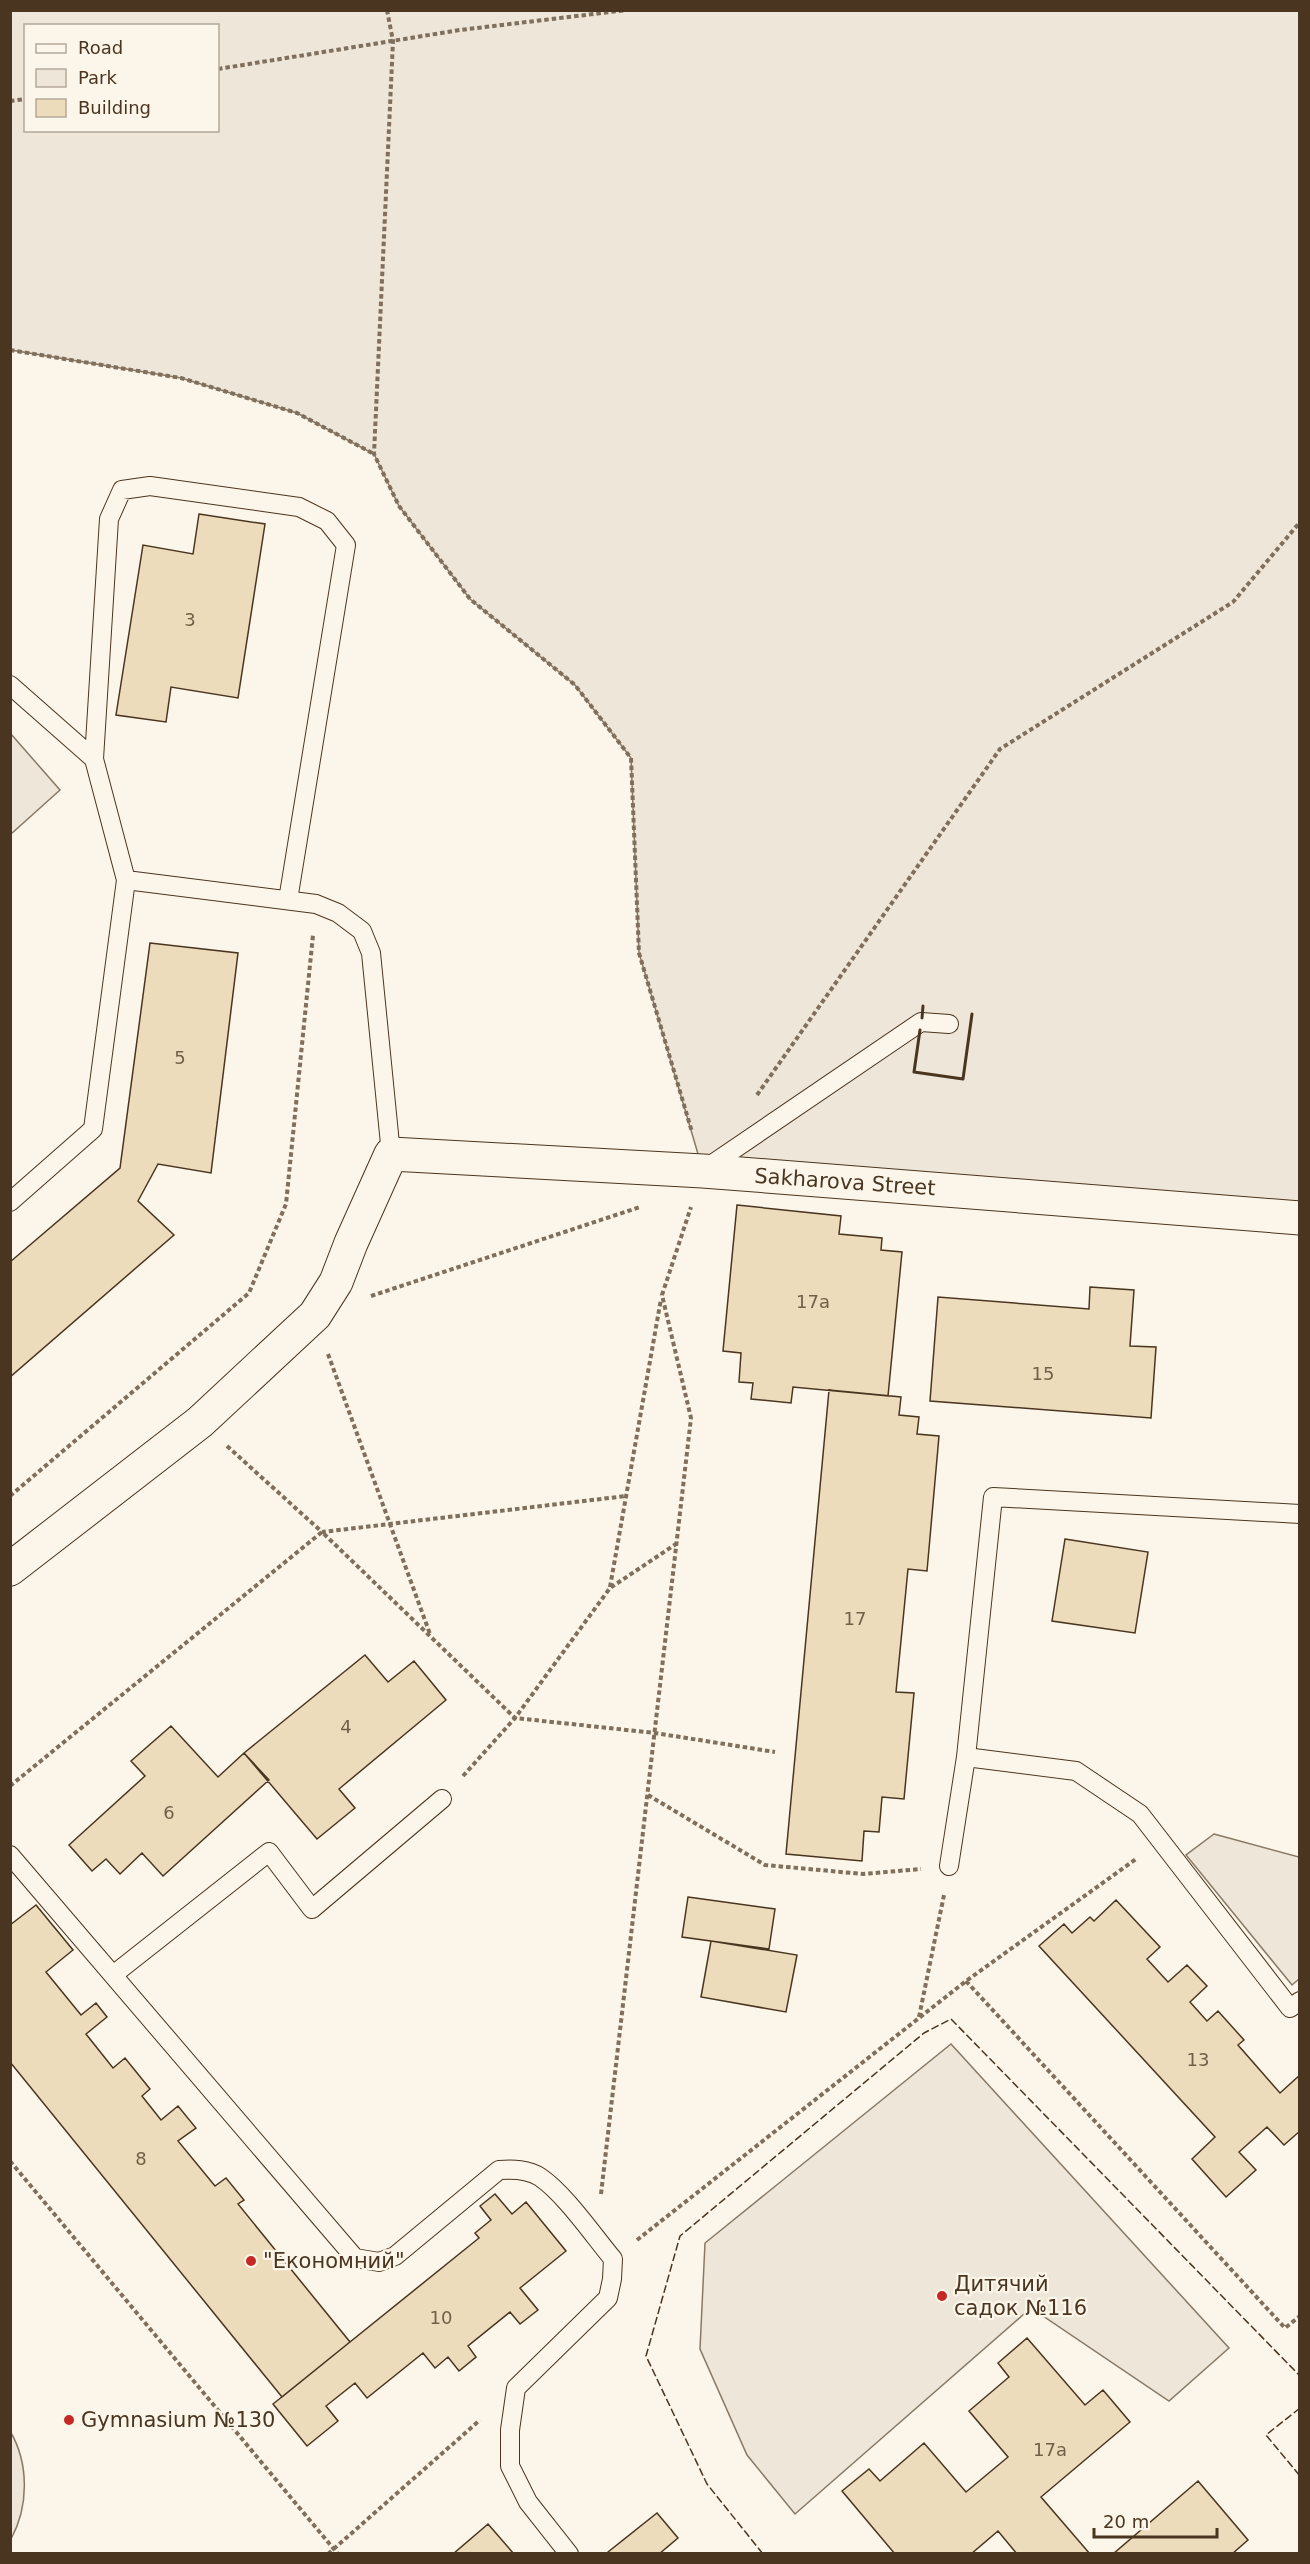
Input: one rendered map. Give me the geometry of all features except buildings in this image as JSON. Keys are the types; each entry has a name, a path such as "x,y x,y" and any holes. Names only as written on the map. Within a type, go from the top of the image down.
{"street":[{"name":"Sakharova Street","path":"391,1154 699,1185 1299,1218"},
{"path":"10,1569 200,1422 315,1315 336,1282 391,1154"}],"lane":[{"path":"10,1202 93,1129 126,880 94,759 109,519 122,490 150,486 299,507 327,521 346,545 288,900"},
{"path":"10,684 94,759"},
{"path":"126,880 316,904 338,913 362,931 371,953 391,1154"},
{"path":"699,1185 921,1022 949,1024"},
{"path":"949,1866 966,1757 993,1497 1299,1514"},
{"path":"966,1757 1076,1771 1140,1814 1290,2008 1299,2001"},
{"path":"113,1975 269,1851 312,1909 442,1799"},
{"path":"10,1856 355,2258 379,2262 395,2256 499,2170 518,2169 540,2176 561,2197 613,2259 608,2298 516,2388 510,2430 510,2466 528,2502 569,2553"}],"path":[{"path":"387,10 393,41 374,454 399,506 470,599 575,685 631,758 639,952 699,1185 662,1295 610,1588"},
{"path":"219,69 460,30 627,10"},
{"path":"10,350 181,378 297,414 374,454"},
{"path":"752,1102 1000,749 1233,602 1299,522"},
{"path":"10,1496 249,1293 286,1204 316,904"},
{"path":"369,1297 642,1206"},
{"path":"596,2239 691,1418 662,1295"},
{"path":"315,1315 431,1637"},
{"path":"200,1422 322,1532 515,1719 655,1733 775,1752"},
{"path":"10,1786 322,1532 626,1496"},
{"path":"442,1799 515,1719 610,1588 677,1544"},
{"path":"648,1795 765,1865 863,1874 949,1866 919,2018"},
{"path":"613,2259 966,1981 1161,1841"},
{"path":"966,1981 1285,2328 1299,2316"},
{"path":"10,2161 338,2553"},
{"path":"328,2553 516,2388"}],"green space":[{"path":"11,11 1299,11 1299,1218 703,1171 639,953 631,758 575,685 470,599 399,506 374,454 297,413 181,378 11,350"},
{"path":"11,734 60,790 10,834"},
{"path":"1214,1834 1299,1857 1299,1979 1292,1985 1186,1855"},
{"path":"951,2044 1229,2348 1169,2401 1031,2308 795,2514 747,2455 700,2349 705,2243"},
{"path":"10,2431 21,2457 24,2485 21,2513 11,2539"}],"fence":[{"path":"763,2554 707,2484 646,2356 680,2236 924,2033 951,2019 1300,2376"},
{"path":"1300,2408 1266,2435 1300,2476"}],"wall":[{"path":"922,1018 923,1006"},
{"path":"920,1030 914,1072 963,1079 972,1014"}],"place":[{"name":"\"Економний\"","path":"251,2261"},
{"name":"Дитячий садок №116","path":"942,2296"},
{"name":"Gymnasium №130","path":"69,2420"}]}
